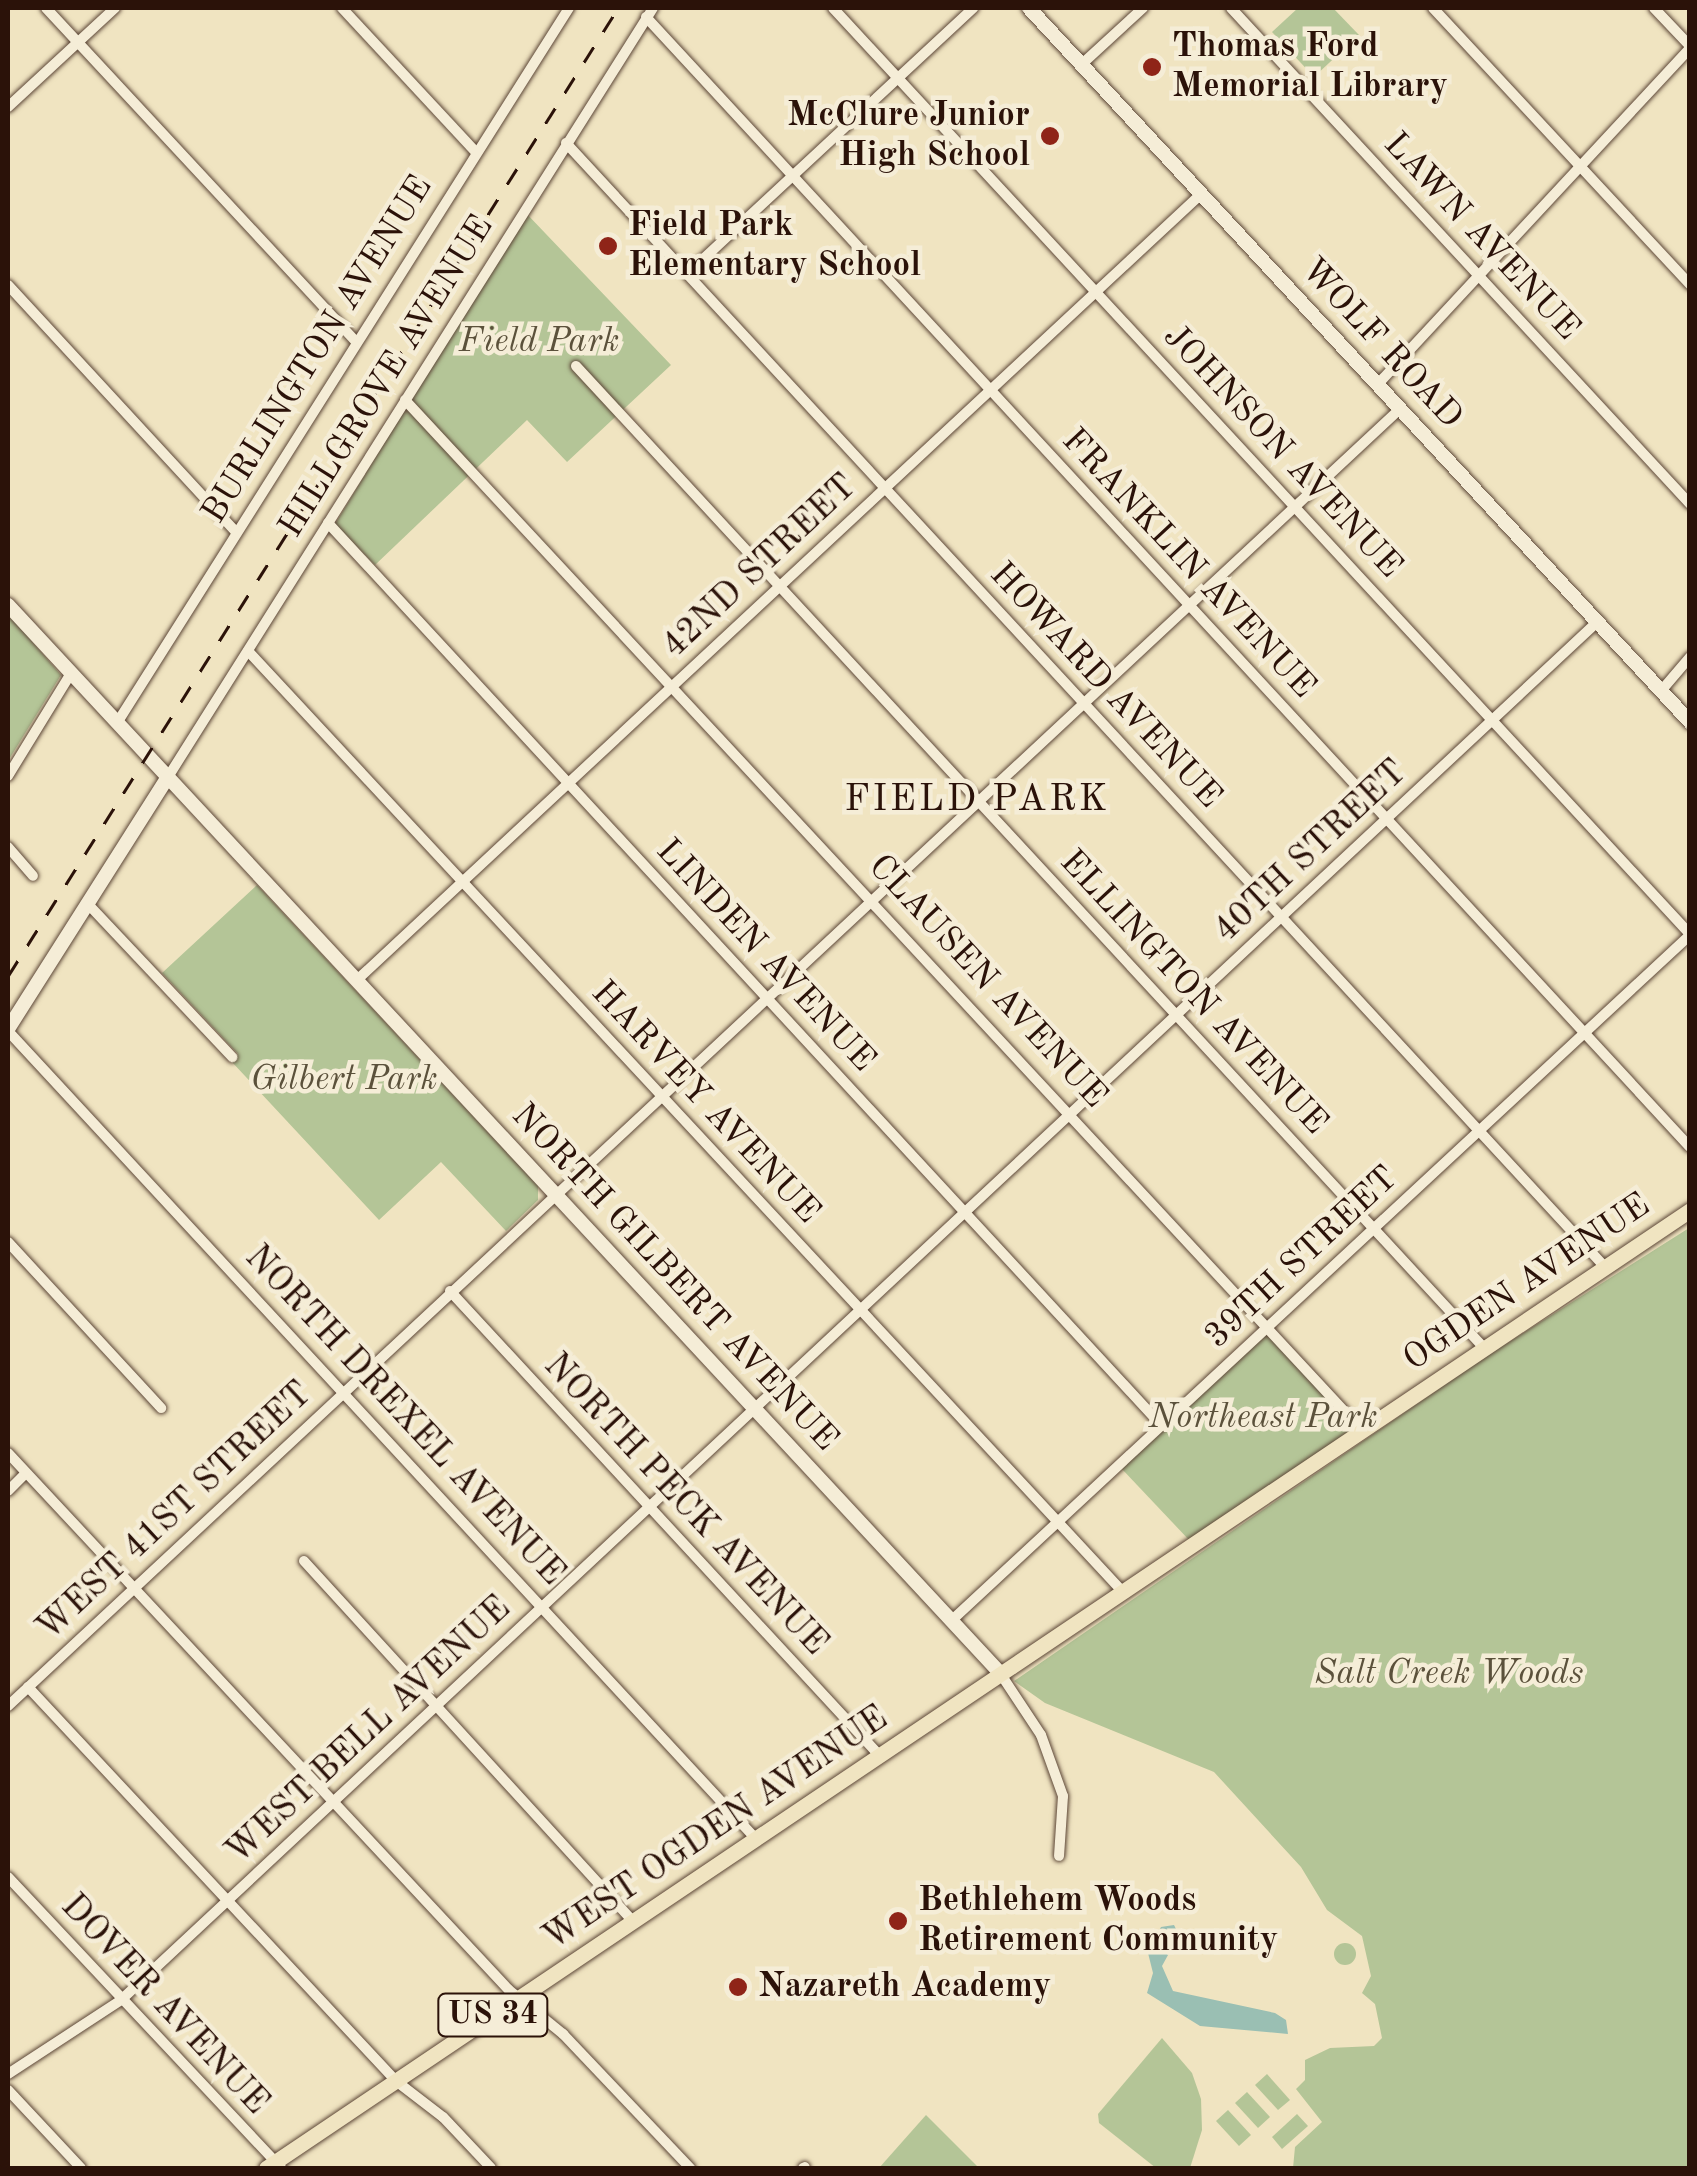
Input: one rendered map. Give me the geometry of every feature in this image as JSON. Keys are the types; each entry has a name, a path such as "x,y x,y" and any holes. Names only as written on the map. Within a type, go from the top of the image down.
{"main road":[{"name":"OGDEN AVENUE","path":"1000,1673 1690,1210"},
{"name":"WEST OGDEN AVENUE","path":"274,2167 1000,1673"}],"street":[{"path":"46,8 356,342"},
{"path":"8,107 115,8"},
{"path":"342,8 476,152"},
{"name":"BURLINGTON AVENUE","path":"117,723 569,8"},
{"name":"JOHNSON AVENUE","path":"833,8 1690,935"},
{"path":"687,274 973,8"},
{"name":"WOLF ROAD","path":"1029,8 1690,722"},
{"path":"1082,64 1143,8"},
{"name":"LAWN AVENUE","path":"1231,8 1690,504"},
{"path":"1434,8 1690,285"},
{"path":"1378,384 1690,47 1654,8"},
{"name":"HILLGROVE AVENUE","path":"168,777 650,12"},
{"name":"FRANKLIN AVENUE","path":"650,12 793,176 990,391 1690,1147"},
{"name":"HOWARD AVENUE","path":"566,142 1604,1266"},
{"name":"42ND STREET","path":"356,980 1201,194"},
{"path":"8,284 236,531"},
{"name":"ELLINGTON AVENUE","path":"576,366 1484,1348"},
{"name":"CLAUSEN AVENUE","path":"404,400 674,685 1361,1429"},
{"name":"WEST 41ST STREET","path":"8,1706 1400,409"},
{"name":"LINDEN AVENUE","path":"328,523 1162,1426"},
{"name":"NORTH GILBERT AVENUE","path":"8,605 1000,1673 1041,1735 1059,1786 1066,1816 1059,1856"},
{"name":"40TH STREET","path":"753,1408 1597,622"},
{"name":"HARVEY AVENUE","path":"248,650 1122,1592"},
{"path":"1661,691 1690,657"},
{"path":"8,776 71,672"},
{"path":"8,1030 168,777"},
{"path":"8,847 33,876"},
{"path":"87,903 232,1058"},
{"name":"39TH STREET","path":"951,1621 1690,935"},
{"name":"NORTH DREXEL AVENUE","path":"8,1030 757,1840"},
{"path":"8,1242 162,1408"},
{"name":"NORTH PECK AVENUE","path":"450,1291 880,1756"},
{"name":"WEST BELL AVENUE","path":"8,2074 121,2000 753,1408"},
{"path":"8,1454 518,1998 563,2034 690,2168"},
{"path":"8,1491 26,1474"},
{"path":"304,1561 635,1923"},
{"path":"28,1687 396,2081 443,2117 491,2168"},
{"name":"DOVER AVENUE","path":"8,1878 274,2167"},
{"path":"8,2090 81,2168"}],"green space":[{"path":"1298,8 1333,8 1359,35 1314,77 1272,32"},
{"name":"Field Park","path":"525,212 671,365 567,462 527,420 375,565 335,524"},
{"path":"8,614 61,675 8,761"},
{"name":"Gilbert Park","path":"257,885 538,1186 538,1200 506,1231 441,1162 379,1220 231,1061 238,1054 162,973"},
{"name":"Salt Creek Woods","path":"1689,1228 1689,2168 1293,2168 1295,2147 1322,2122 1296,2089 1305,2080 1305,2060 1330,2048 1374,2046 1382,2038 1375,2004 1362,1993 1371,1976 1362,1936 1327,1910 1301,1867 1214,1772 1045,1703 1014,1681 1487,1356"},
{"name":"Northeast Park","path":"1267,1332 1354,1428 1190,1541 1121,1468"},
{"path":"1341,1943 1349,1943 1356,1954 1349,1965 1341,1965 1334,1958 1334,1950"},
{"path":"1162,2038 1192,2073 1201,2099 1202,2130 1190,2168 1156,2168 1099,2123 1098,2114"},
{"path":"1267,2074 1290,2100 1278,2110 1255,2085"},
{"path":"1247,2092 1270,2117 1258,2128 1235,2103"},
{"path":"1228,2110 1251,2135 1239,2146 1216,2121"},
{"path":"1297,2114 1308,2126 1282,2149 1272,2137"},
{"path":"926,2115 979,2168 879,2168"}],"water":[{"path":"1174,1925 1179,1935 1162,1966 1173,1991 1275,2013 1286,2020 1288,2034 1200,2026 1147,1993 1153,1973 1148,1953 1161,1927"}],"railway":[{"path":"8,976 618,8"}],"place":[{"name":"Thomas Ford Memorial Library","path":"1152,67"},
{"name":"McClure Junior High School","path":"1050,136"},
{"name":"Field Park Elementary School","path":"608,246"},
{"name":"Bethlehem Woods Retirement Community","path":"898,1921"},
{"name":"Nazareth Academy","path":"738,1987"}],"district":[{"name":"FIELD PARK","path":"977,801"}]}
